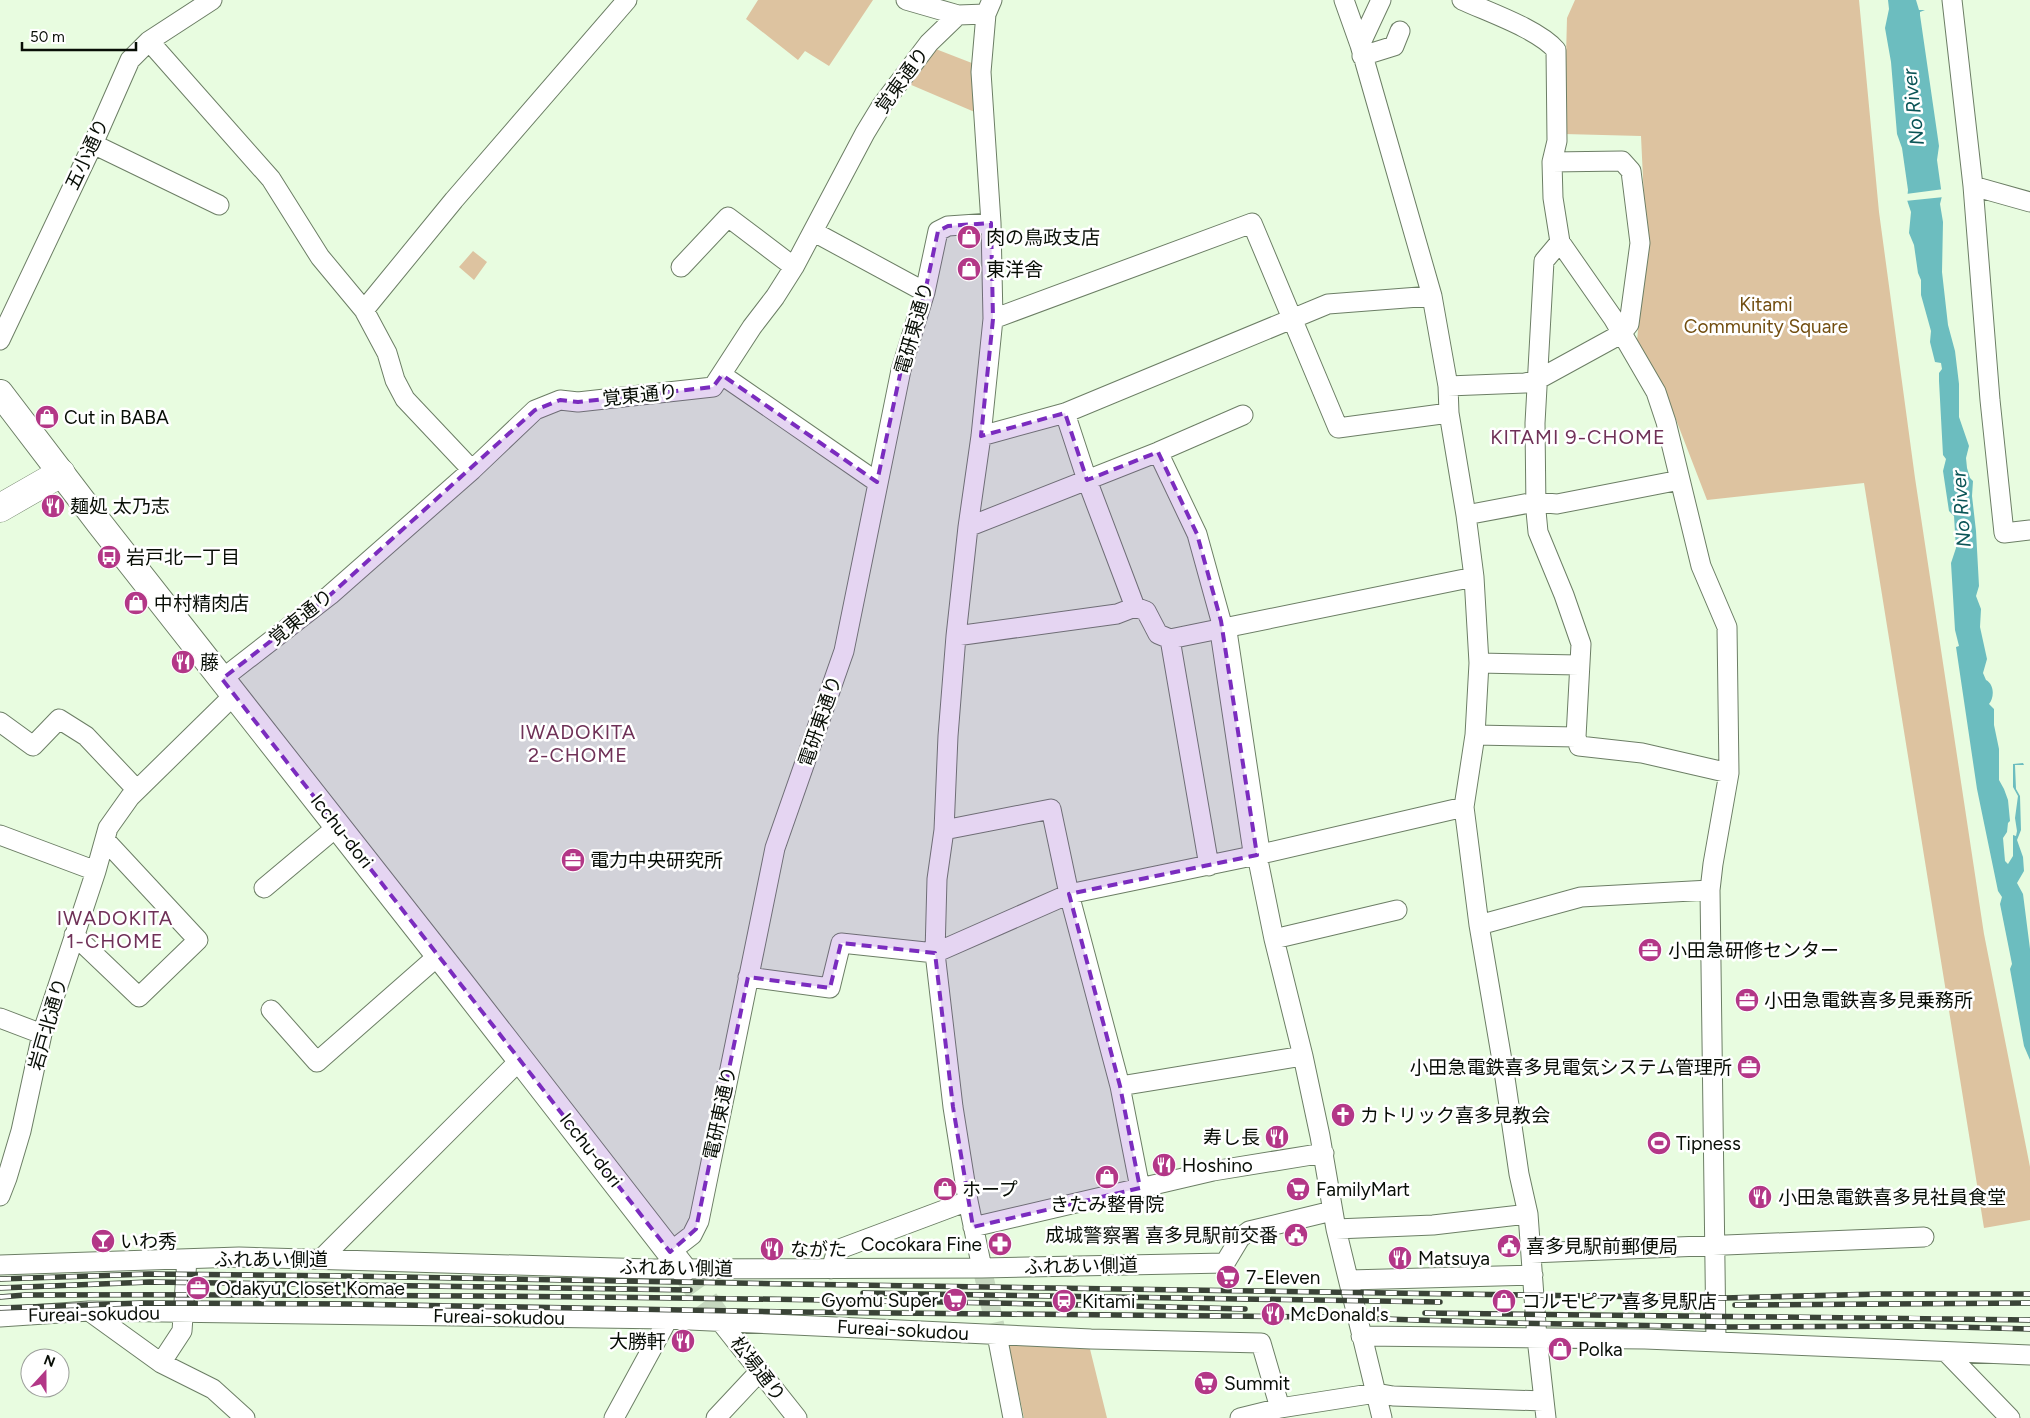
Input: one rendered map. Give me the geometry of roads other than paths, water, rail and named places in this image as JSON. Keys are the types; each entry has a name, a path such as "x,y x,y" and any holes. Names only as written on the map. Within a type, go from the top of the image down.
{"main road":[{"path":"0,508 61,473"}],"street":[{"name":"五小通り","path":"0,340 93,144 130,60 149,41 212,0"},
{"path":"364,310 454,200 626,0"},
{"path":"906,0 958,15 989,7 980,72 991,224 992,319 981,436 968,527 956,636 948,736 944,830 937,879 935,953 953,1107 968,1202 982,1268"},
{"path":"1240,1418 1280,1408 1376,1393 1545,1409 1537,1338 1528,1214 1519,1174 1479,925 1464,807 1475,736 1479,663 1474,577 1449,413 1448,386 1432,296 1361,50 1344,0"},
{"path":"1361,50 1381,0"},
{"path":"1462,0 1517,24 1550,42 1556,50 1557,141 1552,162 1553,198 1560,242 1588,281 1656,392 1666,422 1701,566 1727,627 1730,773 1710,890 1716,1341"},
{"path":"1952,0 1973,186 1990,400 2004,533 2030,530"},
{"name":"覚東通り","path":"228,687 472,470 535,410 560,400 578,402 713,387 794,267 814,232 864,133 882,105 929,43 958,15"},
{"path":"1361,50 1394,46 1400,31"},
{"path":"149,41 271,179 320,257 364,310 387,353 405,399 472,470"},
{"path":"93,144 219,205"},
{"path":"1448,386 1537,380 1621,334 1629,324 1640,243 1632,171 1622,161 1552,162"},
{"path":"1973,186 2030,202"},
{"path":"681,267 728,217 794,267"},
{"path":"992,319 1252,223 1338,428 1449,413"},
{"name":"電研東通り","path":"676,1260 696,1229 776,848 844,651 901,370 925,292 938,231 948,226 991,224"},
{"path":"814,232 925,292"},
{"path":"1560,242 1544,261 1534,423 1536,502 1538,532 1564,595 1581,644 1576,737 1579,746 1642,753 1730,773"},
{"path":"981,436 1065,413 1328,304 1432,296"},
{"path":"722,375 877,482"},
{"name":"Icchu-dori","path":"0,393 676,1260"},
{"path":"1065,413 1087,480 1136,607"},
{"path":"968,527 1244,416"},
{"path":"1158,452 1197,534 1223,628 1257,856 1274,939 1303,1056 1324,1153 1336,1229 1382,1418"},
{"path":"1466,515 1536,502 1557,504 1680,480"},
{"path":"956,636 1117,614 1136,607 1146,611 1158,634 1170,639 1474,577"},
{"path":"1170,639 1209,866"},
{"path":"1479,663 1579,666"},
{"name":"岩戸北通り","path":"0,1196 4,1176 21,1130 42,1034 96,871 108,828 137,790 228,687"},
{"path":"1,724 33,746 59,719 86,736 137,790"},
{"path":"1475,736 1576,737"},
{"path":"748,976 830,988 841,943 935,953 1069,894 1257,856 1464,807"},
{"path":"944,830 1051,809 1069,894 1120,1086 1140,1188"},
{"path":"264,888 338,826"},
{"path":"0,835 96,871"},
{"path":"74,935 139,997 198,940 105,840"},
{"path":"1479,925 1581,898 1710,890"},
{"path":"1274,939 1397,910"},
{"path":"271,1010 317,1062 439,955"},
{"path":"0,1018 42,1034"},
{"path":"1120,1086 1303,1056"},
{"path":"322,1258 520,1060"},
{"path":"973,1227 1213,1171 1324,1153"},
{"path":"831,1269 837,1250 968,1202"},
{"name":"ふれあい側道","path":"0,1264 187,1259 322,1258 676,1260 831,1269 1225,1263 1240,1238 1249,1232 1332,1211"},
{"path":"1336,1229 1433,1225 1528,1214"},
{"path":"1531,1253 1924,1237"},
{"path":"161,1363 182,1331 187,1259"},
{"path":"1349,1280 1533,1275"},
{"path":"89,1311 161,1363 213,1389 245,1418"},
{"name":"Fureai-sokudou","path":"0,1316 89,1311 668,1319 1091,1340 1261,1343 1280,1408"},
{"path":"614,1418 668,1319"},
{"name":"松場通り","path":"720,1321 797,1418"},
{"path":"997,1335 1013,1418"},
{"path":"1362,1336 1716,1341 2030,1355"},
{"path":"1946,1352 2010,1418"},
{"path":"716,1418 760,1371"}],"water":[{"name":"No River","path":"1888,0 1916,0 1919,10 1925,10 1920,12 1920,15 1939,146 1937,160 1942,196 1940,204 1943,222 1942,272 1948,325 1955,351 1959,384 1959,417 1969,446 1966,458 1967,468 1973,481 1972,496 1979,586 1976,596 1981,609 1980,627 1987,659 1983,673 1992,688 1993,695 1989,704 1994,709 1994,725 1999,749 1999,780 2008,800 2010,821 2003,838 2005,861 2008,864 2013,856 2013,835 2016,836 2017,831 2015,818 2018,796 2013,787 2013,764 2023,763 2024,765 2015,765 2016,789 2020,796 2021,830 2017,840 2023,857 2024,871 2017,883 2023,894 2030,949 2030,1060 2024,1046 2010,969 2012,964 2000,904 2002,897 1998,891 1977,789 1956,647 1959,646 1955,630 1951,563 1956,548 1954,516 1949,511 1943,471 1946,459 1943,455 1939,381 1939,373 1942,369 1941,363 1935,362 1930,342 1931,331 1921,295 1921,280 1918,273 1914,245 1909,233 1911,212 1907,200 1908,190 1902,148 1897,134 1891,62 1885,28 1889,9"}],"tunnel":[{"path":"982,1268 997,1335"},
{"path":"683,1269 720,1321"}],"railway":[{"path":"0,1279 149,1274 345,1276 1724,1298 1881,1294 2030,1294"},
{"path":"0,1288 150,1282 690,1290"},
{"path":"863,1293 1440,1302"},
{"path":"0,1297 25,1295 482,1296 940,1302 1245,1309"},
{"path":"0,1308 142,1303 349,1304 794,1312 1321,1317 1728,1327 1918,1326 2030,1329"},
{"path":"1735,1305 2030,1303"},
{"path":"1425,1313 2030,1320"}],"place":[{"name":"肉の鳥政支店","path":"969,237"},
{"name":"東洋舎","path":"969,269"},
{"name":"Cut in BABA","path":"47,417"},
{"name":"麺処 太乃志","path":"53,506"},
{"name":"岩戸北一丁目","path":"109,557"},
{"name":"中村精肉店","path":"136,603"},
{"name":"藤","path":"183,662"},
{"name":"電力中央研究所","path":"573,860"},
{"name":"小田急研修センター","path":"1650,950"},
{"name":"小田急電鉄喜多見乗務所","path":"1747,1000"},
{"name":"小田急電鉄喜多見電気システム管理所","path":"1749,1067"},
{"name":"カトリック喜多見教会","path":"1343,1115"},
{"name":"寿し長","path":"1277,1137"},
{"name":"Tipness","path":"1659,1143"},
{"name":"Hoshino","path":"1164,1165"},
{"name":"きたみ整骨院","path":"1107,1177"},
{"name":"ホープ","path":"945,1189"},
{"name":"FamilyMart","path":"1298,1189"},
{"name":"小田急電鉄喜多見社員食堂","path":"1760,1197"},
{"name":"成城警察署 喜多見駅前交番","path":"1296,1235"},
{"name":"いわ秀","path":"103,1241"},
{"name":"Cocokara Fine","path":"1000,1244"},
{"name":"喜多見駅前郵便局","path":"1509,1246"},
{"name":"ながた","path":"772,1249"},
{"name":"Matsuya","path":"1400,1258"},
{"name":"7-Eleven","path":"1228,1277"},
{"name":"Odakyu Closet Komae","path":"198,1288"},
{"name":"Gyomu Super","path":"955,1300"},
{"name":"Kitami","path":"1064,1301"},
{"name":"コルモピア 喜多見駅店","path":"1504,1301"},
{"name":"McDonald's","path":"1273,1314"},
{"name":"大勝軒","path":"683,1341"},
{"name":"Polka","path":"1560,1349"},
{"name":"Summit","path":"1206,1383"}],"district":[{"name":"KITAMI 9-CHOME","path":"1578,437"},
{"name":"IWADOKITA 2-CHOME","path":"578,744"},
{"name":"IWADOKITA 1-CHOME","path":"115,930"}],"park label":[{"name":"Kitami Community Square","path":"1766,315"}]}
